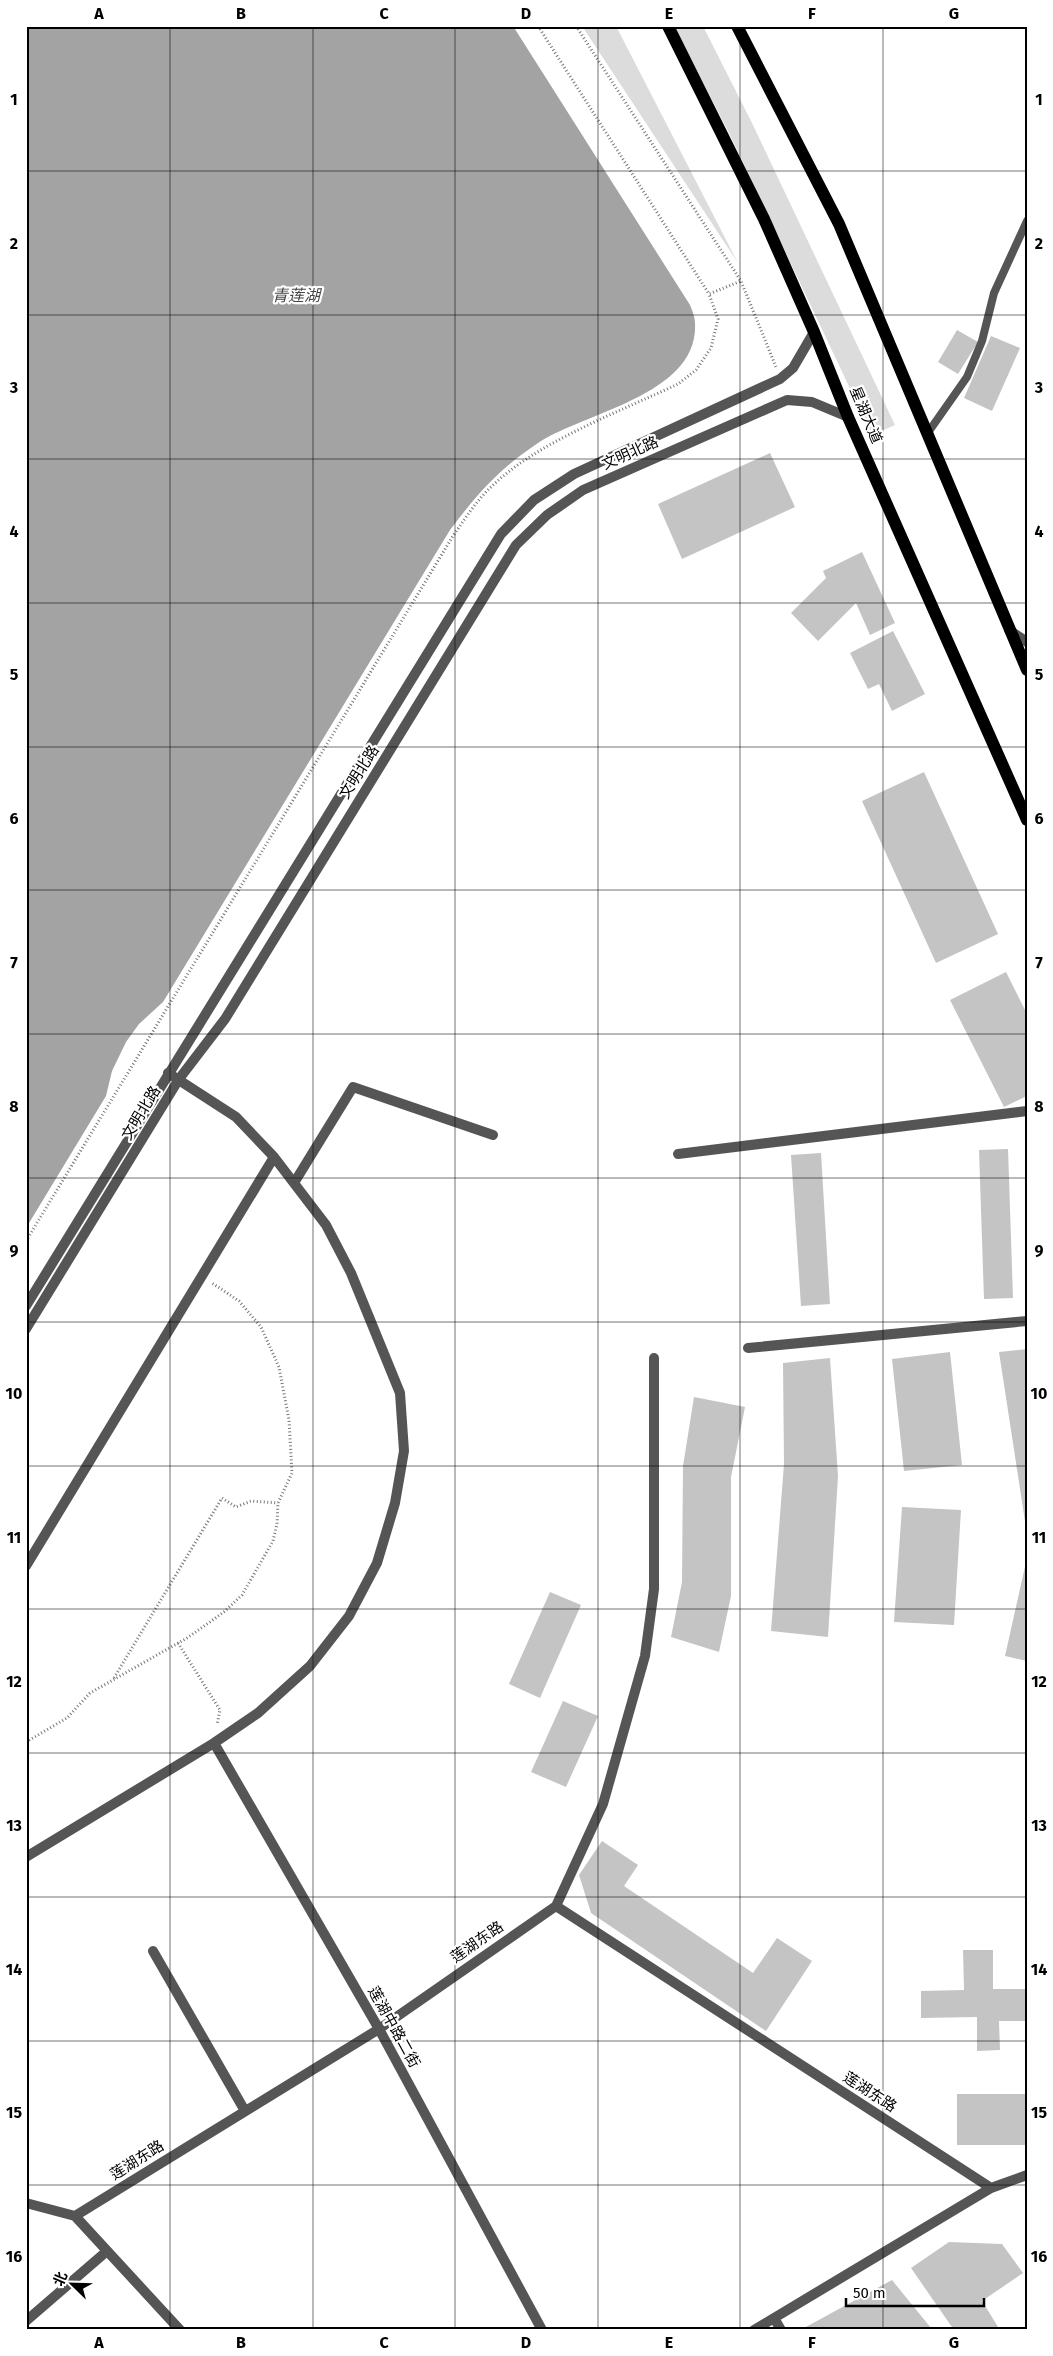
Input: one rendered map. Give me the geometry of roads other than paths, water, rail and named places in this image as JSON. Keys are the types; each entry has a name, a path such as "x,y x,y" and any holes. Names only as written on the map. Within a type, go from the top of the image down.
{"main road":[{"name":"星湖大道","path":"668,26 764,220 814,332 848,417 1027,820"},
{"path":"737,26 839,224 1027,670"}],"street":[{"name":"文明北路","path":"26,1306 501,534 534,500 574,474 780,379 793,368 814,332"},
{"name":"文明北路","path":"26,1329 179,1079 225,1019 516,545 541,521 583,490 787,400 812,402 848,417"},
{"path":"1009,630 1027,642"},
{"path":"26,1857 258,1713 310,1666 349,1616 377,1563 395,1503 404,1451 400,1394 376,1330 351,1273 326,1225 274,1157 236,1117 168,1073"},
{"path":"294,1182 353,1087 493,1135"},
{"path":"678,1154 1027,1112"},
{"path":"26,1566 274,1157"},
{"path":"748,1348 1027,1321"},
{"path":"556,1906 603,1804 645,1656 654,1589 654,1358"},
{"name":"莲湖中路二街","path":"214,1742 378,2029 542,2330"},
{"name":"莲湖东路","path":"75,2216 378,2029 556,1906 991,2188"},
{"path":"153,1951 245,2111"},
{"path":"754,2330 991,2188 1027,2175"},
{"path":"26,2203 75,2216 180,2330"},
{"path":"26,2321 107,2250"},
{"path":"774,2318 781,2330"}],"lane":[{"path":"927,434 967,377 982,341 994,293 1027,221"}],"water":[{"name":"青莲湖","path":"26,26 513,26 690,305 695,323 691,348 679,368 659,384 635,398 558,432 538,443 500,472 470,504 450,530 163,1002 139,1024 126,1042 112,1071 106,1096 26,1228"}]}
